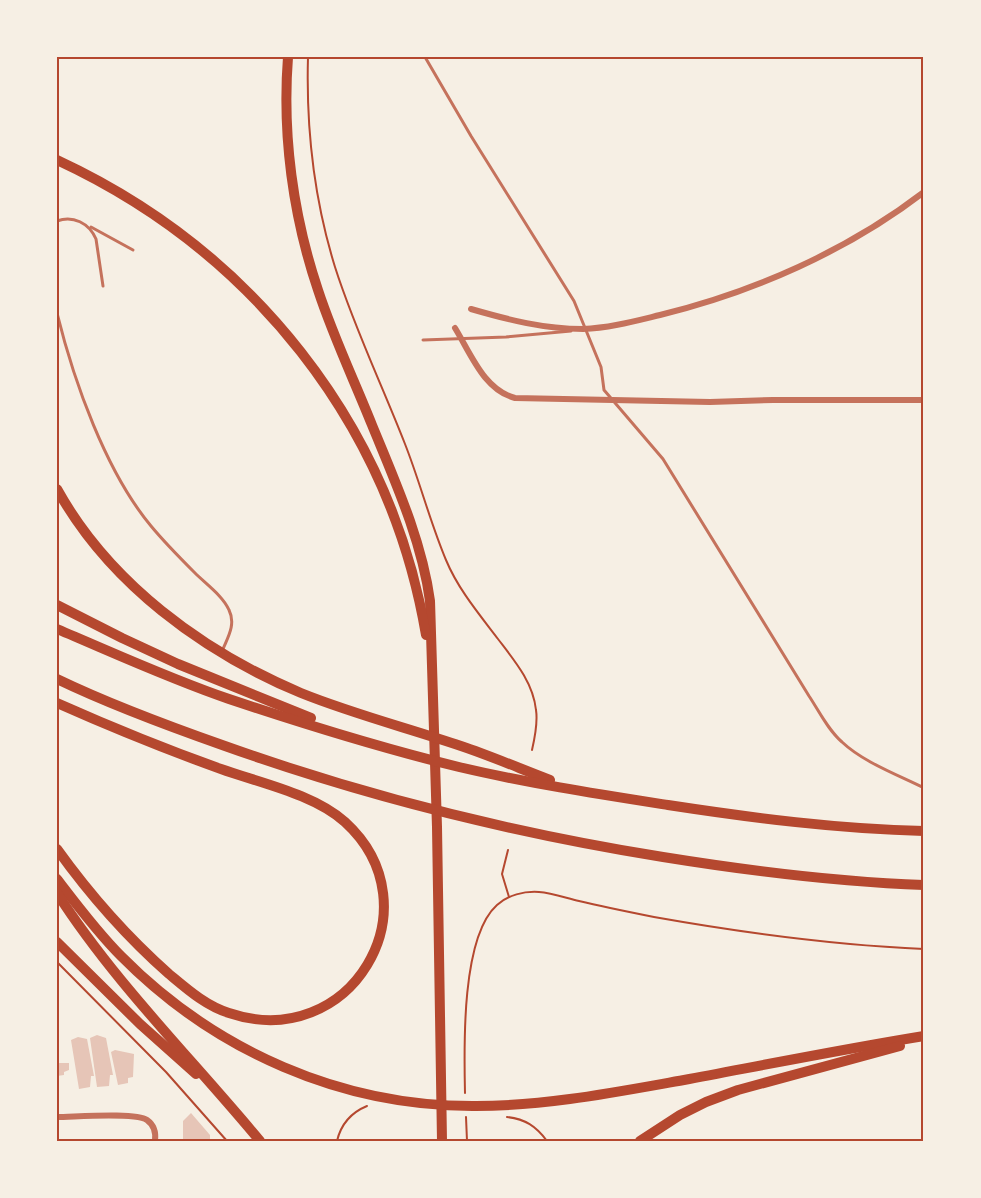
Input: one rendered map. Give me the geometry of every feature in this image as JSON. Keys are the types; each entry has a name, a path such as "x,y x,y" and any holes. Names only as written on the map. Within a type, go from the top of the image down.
{"highway":[{"path":"288,57 286,115 288,153 305,243 318,289 390,470 427,576 430,601 437,827 441,1141"},
{"path":"57,160 144,207 209,256 242,285 269,314 315,370 359,440 388,503 413,578 433,678"},
{"path":"57,489 115,568 172,620 221,654 303,693 460,746 579,791"},
{"path":"57,605 178,664 378,745"},
{"path":"57,629 170,677 229,699 378,745 459,767 579,791 738,816 804,824 924,831"},
{"path":"57,679 190,734 285,768 421,808 518,831 747,871 883,884 924,885"},
{"path":"57,703 184,756 306,799 335,814 360,838 377,869 383,903 379,937 368,966 357,981 333,1002 318,1011 289,1020 250,1019 228,1013 196,996 121,929 99,906 57,849"},
{"path":"57,879 121,957 164,995 217,1034 243,1049 303,1076 382,1098 477,1106 552,1101 588,1097 924,1038"},
{"path":"57,893 74,920 107,962 260,1141"},
{"path":"57,942 140,1024 226,1100"},
{"path":"640,1141 680,1115 706,1102 924,1038"}],"street":[{"path":"471,309 518,323 549,328 585,329 634,322 669,313 753,286 794,269 835,249 924,192"},
{"path":"455,328 488,383 496,391 515,398 710,402 784,399 924,400"},
{"path":"57,1117 137,1116 150,1122 156,1141"}],"lane":[{"path":"425,57 471,136 574,301 601,367 602,386 611,400 663,459 833,733 857,754 924,789"},
{"path":"57,221 68,218 87,225 133,250"},
{"path":"87,225 96,239 103,286"},
{"path":"57,313 82,398 119,477 149,524 172,551 219,596 229,610 232,626 221,654"},
{"path":"423,340 546,335 585,329"}],"path":[{"path":"308,57 308,113 317,195 335,266 405,444 450,569 465,594 518,665 531,689 536,711 532,750"},
{"path":"508,850 502,874 509,897"},
{"path":"465,1100 465,1031 469,979 475,951 480,929 487,916 509,897 538,892 642,915 735,931 837,943 924,949"},
{"path":"57,962 166,1072 227,1141"},
{"path":"337,1141 343,1125 353,1113 375,1106"},
{"path":"466,1110 467,1141"},
{"path":"500,1117 517,1118 531,1124 546,1141"}],"building":[{"path":"97,1035 106,1038 113,1075 110,1075 109,1086 97,1087 90,1038"},
{"path":"78,1037 87,1039 94,1076 91,1076 90,1087 79,1089 71,1040"},
{"path":"115,1050 134,1054 133,1077 128,1078 128,1083 118,1085 111,1052"},
{"path":"57,1063 69,1063 69,1070 64,1072 64,1075 57,1076"},
{"path":"191,1113 210,1135 210,1141 183,1141 183,1121"}]}
